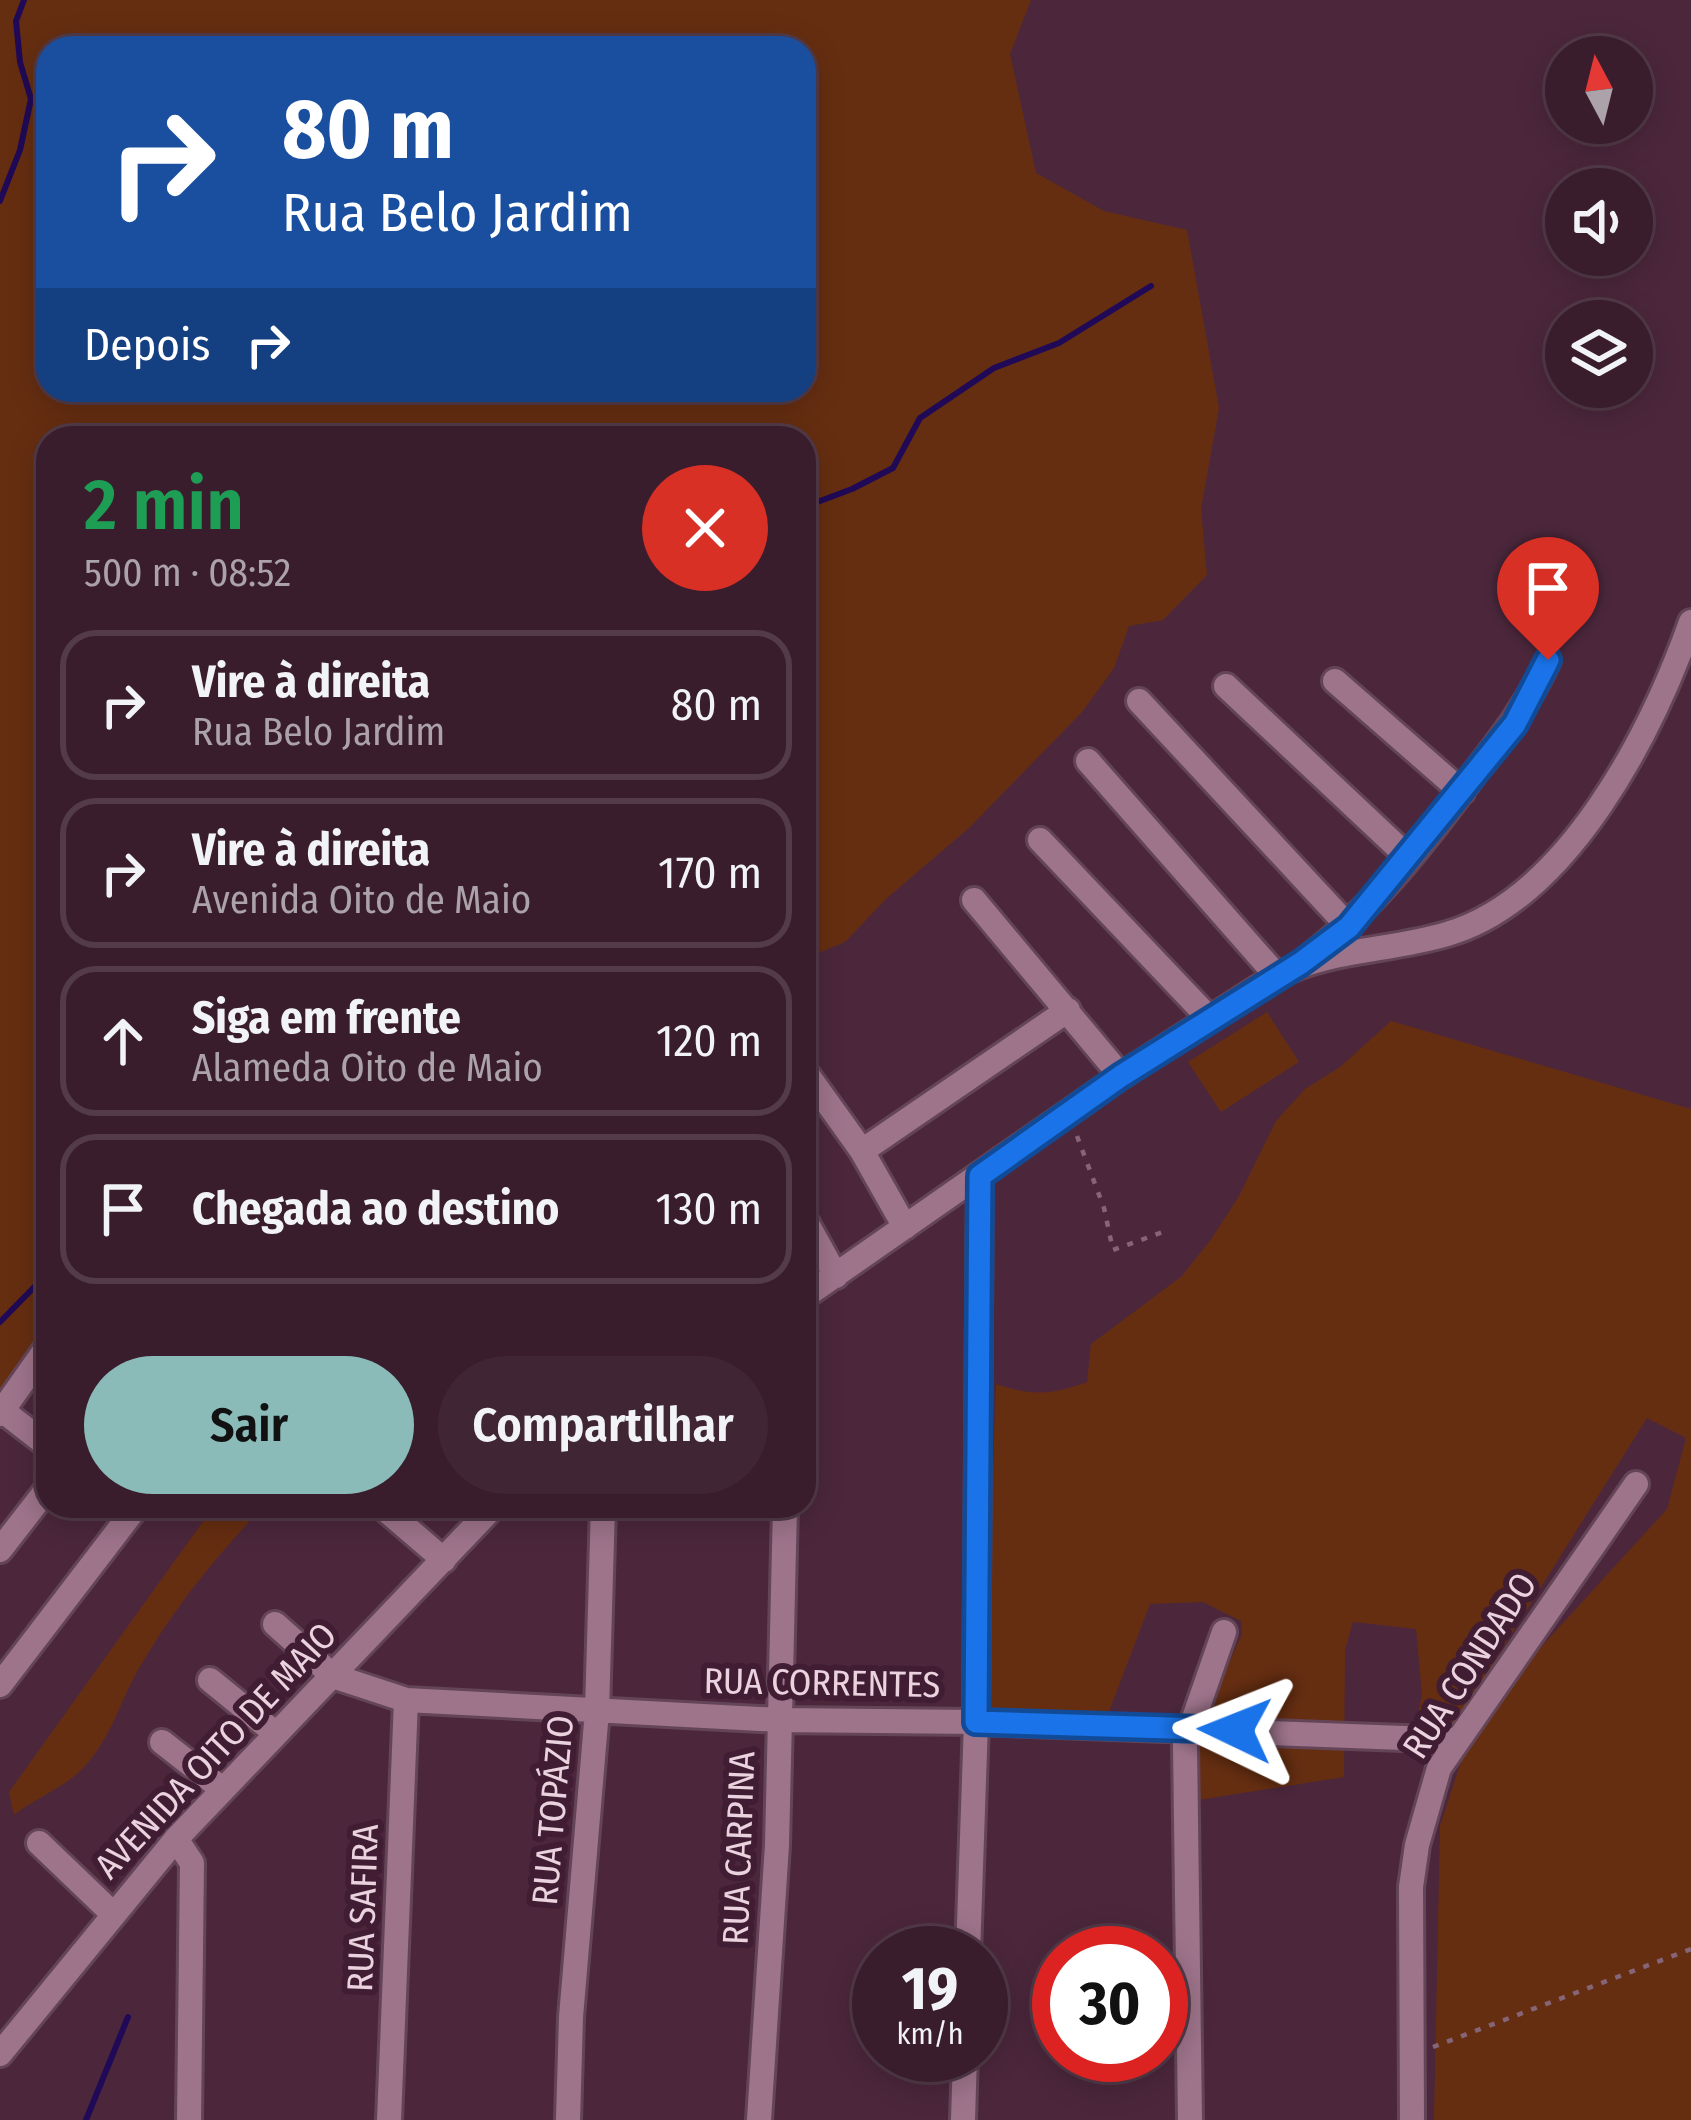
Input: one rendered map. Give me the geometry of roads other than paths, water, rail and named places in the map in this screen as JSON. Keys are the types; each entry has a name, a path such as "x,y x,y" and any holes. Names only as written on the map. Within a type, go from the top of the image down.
{"street":[{"path":"1301,963 1450,933 1479,923 1534,883 1603,799 1644,734 1691,622"},
{"path":"816,1289 1121,1076 1301,963 1349,927 1515,724 1548,660"},
{"path":"1334,681 1462,792"},
{"path":"1226,686 1408,857"},
{"path":"1139,701 1349,927"},
{"path":"1088,761 1277,976"},
{"path":"1040,840 1210,1019"},
{"path":"974,900 1121,1076"},
{"path":"862,1151 1068,1010"},
{"path":"816,1087 862,1151 904,1227"},
{"path":"969,1926 976,1722 980,1176"},
{"path":"816,1240 836,1276"},
{"path":"36,1363 1,1412 36,1437"},
{"name":"RUA CONDADO","path":"1412,2120 1411,1887 1438,1768 1636,1484"},
{"path":"0,1550 36,1504"},
{"path":"0,1685 123,1518"},
{"path":"396,1518 444,1560"},
{"name":"AVENIDA OITO DE MAIO","path":"0,2054 176,1839 483,1518"},
{"name":"RUA TOPÁZIO","path":"568,2120 571,2018 597,1712 603,1518"},
{"name":"RUA CARPINA","path":"759,2120 777,1845 785,1518"},
{"path":"275,1624 334,1676"},
{"path":"1190,2120 1185,1744 1224,1632"},
{"name":"RUA CORRENTES","path":"334,1676 406,1700 597,1712 1457,1740"},
{"path":"210,1680 275,1733"},
{"name":"RUA SAFIRA","path":"388,2120 406,1700"},
{"path":"162,1742 222,1790"},
{"path":"176,1839 192,1863 189,2120"},
{"path":"39,1843 112,1913"},
{"path":"963,2120 964,2082"}],"waterway":[{"path":"0,201 20,150 31,99 20,62 16,21 24,0"},
{"path":"816,502 893,468 920,418 994,368 1059,343 1151,286"},
{"path":"0,1322 36,1285"},
{"path":"86,2120 128,2017"}]}
